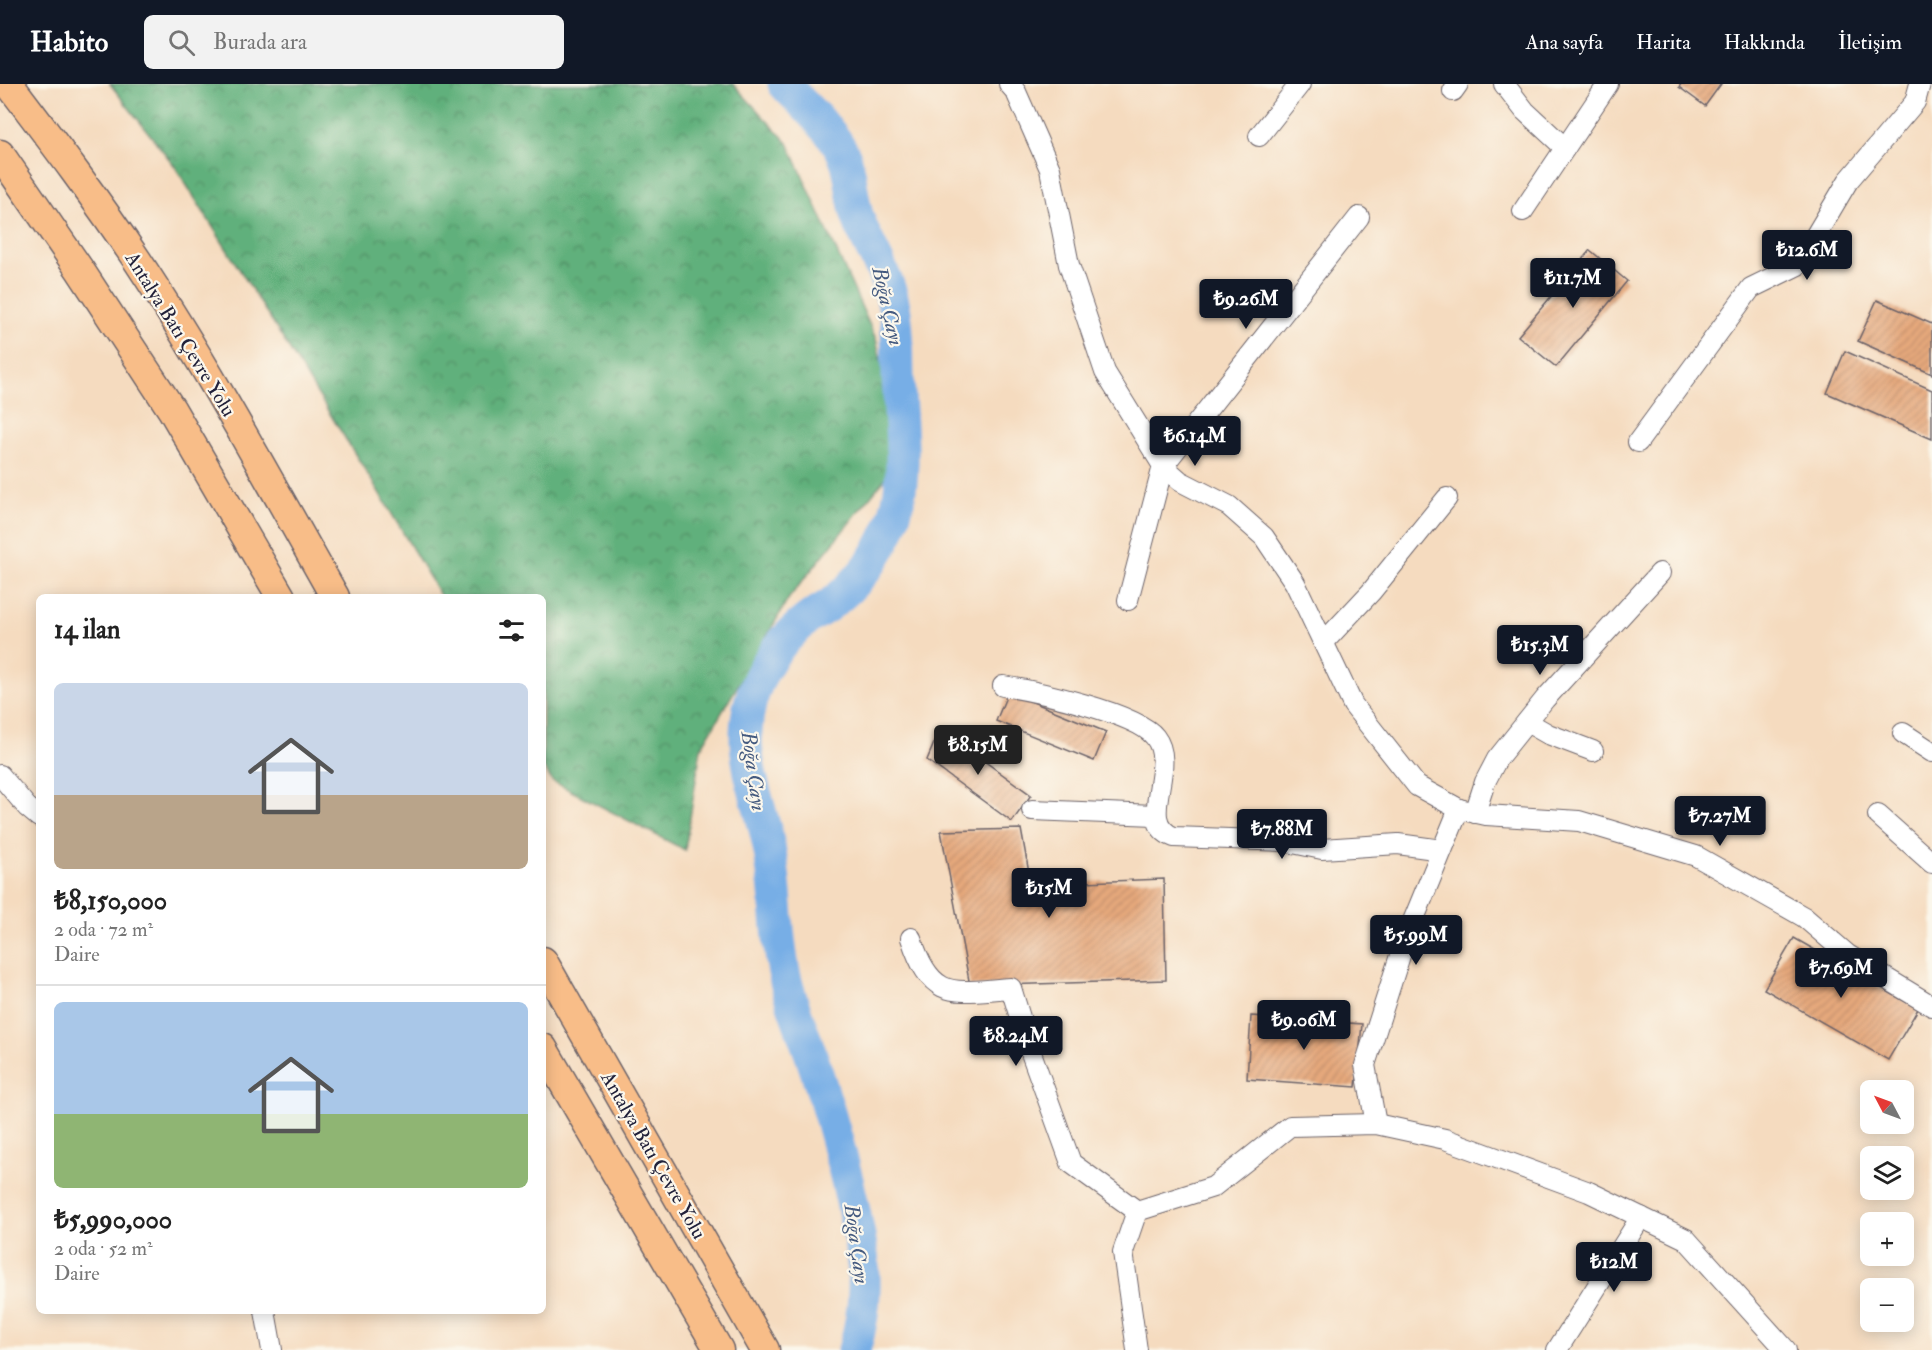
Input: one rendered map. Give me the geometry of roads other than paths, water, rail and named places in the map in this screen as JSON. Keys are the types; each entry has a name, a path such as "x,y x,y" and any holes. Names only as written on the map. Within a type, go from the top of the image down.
{"highway":[{"name":"Antalya Batı Çevre Yolu","path":"9,84 137,261 213,383 333,594"},
{"path":"0,154 172,410 279,594"},
{"name":"Antalya Batı Çevre Yolu","path":"546,966 765,1350"},
{"path":"546,1053 719,1350"}],"street":[{"path":"1010,84 1016,92 1050,169 1069,265 1105,372 1163,466 1180,481 1229,506 1264,537 1295,583 1353,705 1417,786 1467,811 1579,821 1696,856 1804,917 1848,955 1932,1006"},
{"path":"1259,136 1300,84"},
{"path":"1504,84 1525,111 1565,148"},
{"path":"1523,211 1608,84"},
{"path":"1638,442 1751,288 1798,265 1848,181 1916,102 1920,84"},
{"path":"1128,600 1163,466 1359,218"},
{"path":"1324,642 1371,592 1447,498"},
{"path":"1376,1124 1365,1065 1404,943 1442,850 1493,767 1545,699 1660,573"},
{"path":"1003,686 1043,693 1121,717 1151,732 1159,744 1164,762 1155,815 1162,829 1174,837 1283,841 1322,849 1398,844 1442,850"},
{"path":"1527,722 1548,734 1593,751"},
{"path":"1903,733 1932,752"},
{"path":"0,775 36,815"},
{"path":"1032,810 1155,815"},
{"path":"1878,814 1932,863"},
{"path":"911,938 919,963 929,977 950,990 1011,988 1030,1050 1071,1163 1137,1211"},
{"path":"1137,1211 1213,1187 1290,1126 1376,1124 1446,1139 1589,1192 1686,1239 1786,1350"},
{"path":"1137,1211 1123,1252 1137,1350"},
{"path":"1557,1350 1641,1217"},
{"path":"266,1314 272,1350"}],"waterway":[{"name":"Boğa Çayı","path":"784,84 828,130 844,154 858,218 891,294 897,335 902,475 893,521 867,568 834,602 793,632 772,657 756,685 747,717 746,733 748,762 772,863 785,977 831,1121 858,1230 864,1269 864,1288 860,1328 854,1350"}]}
